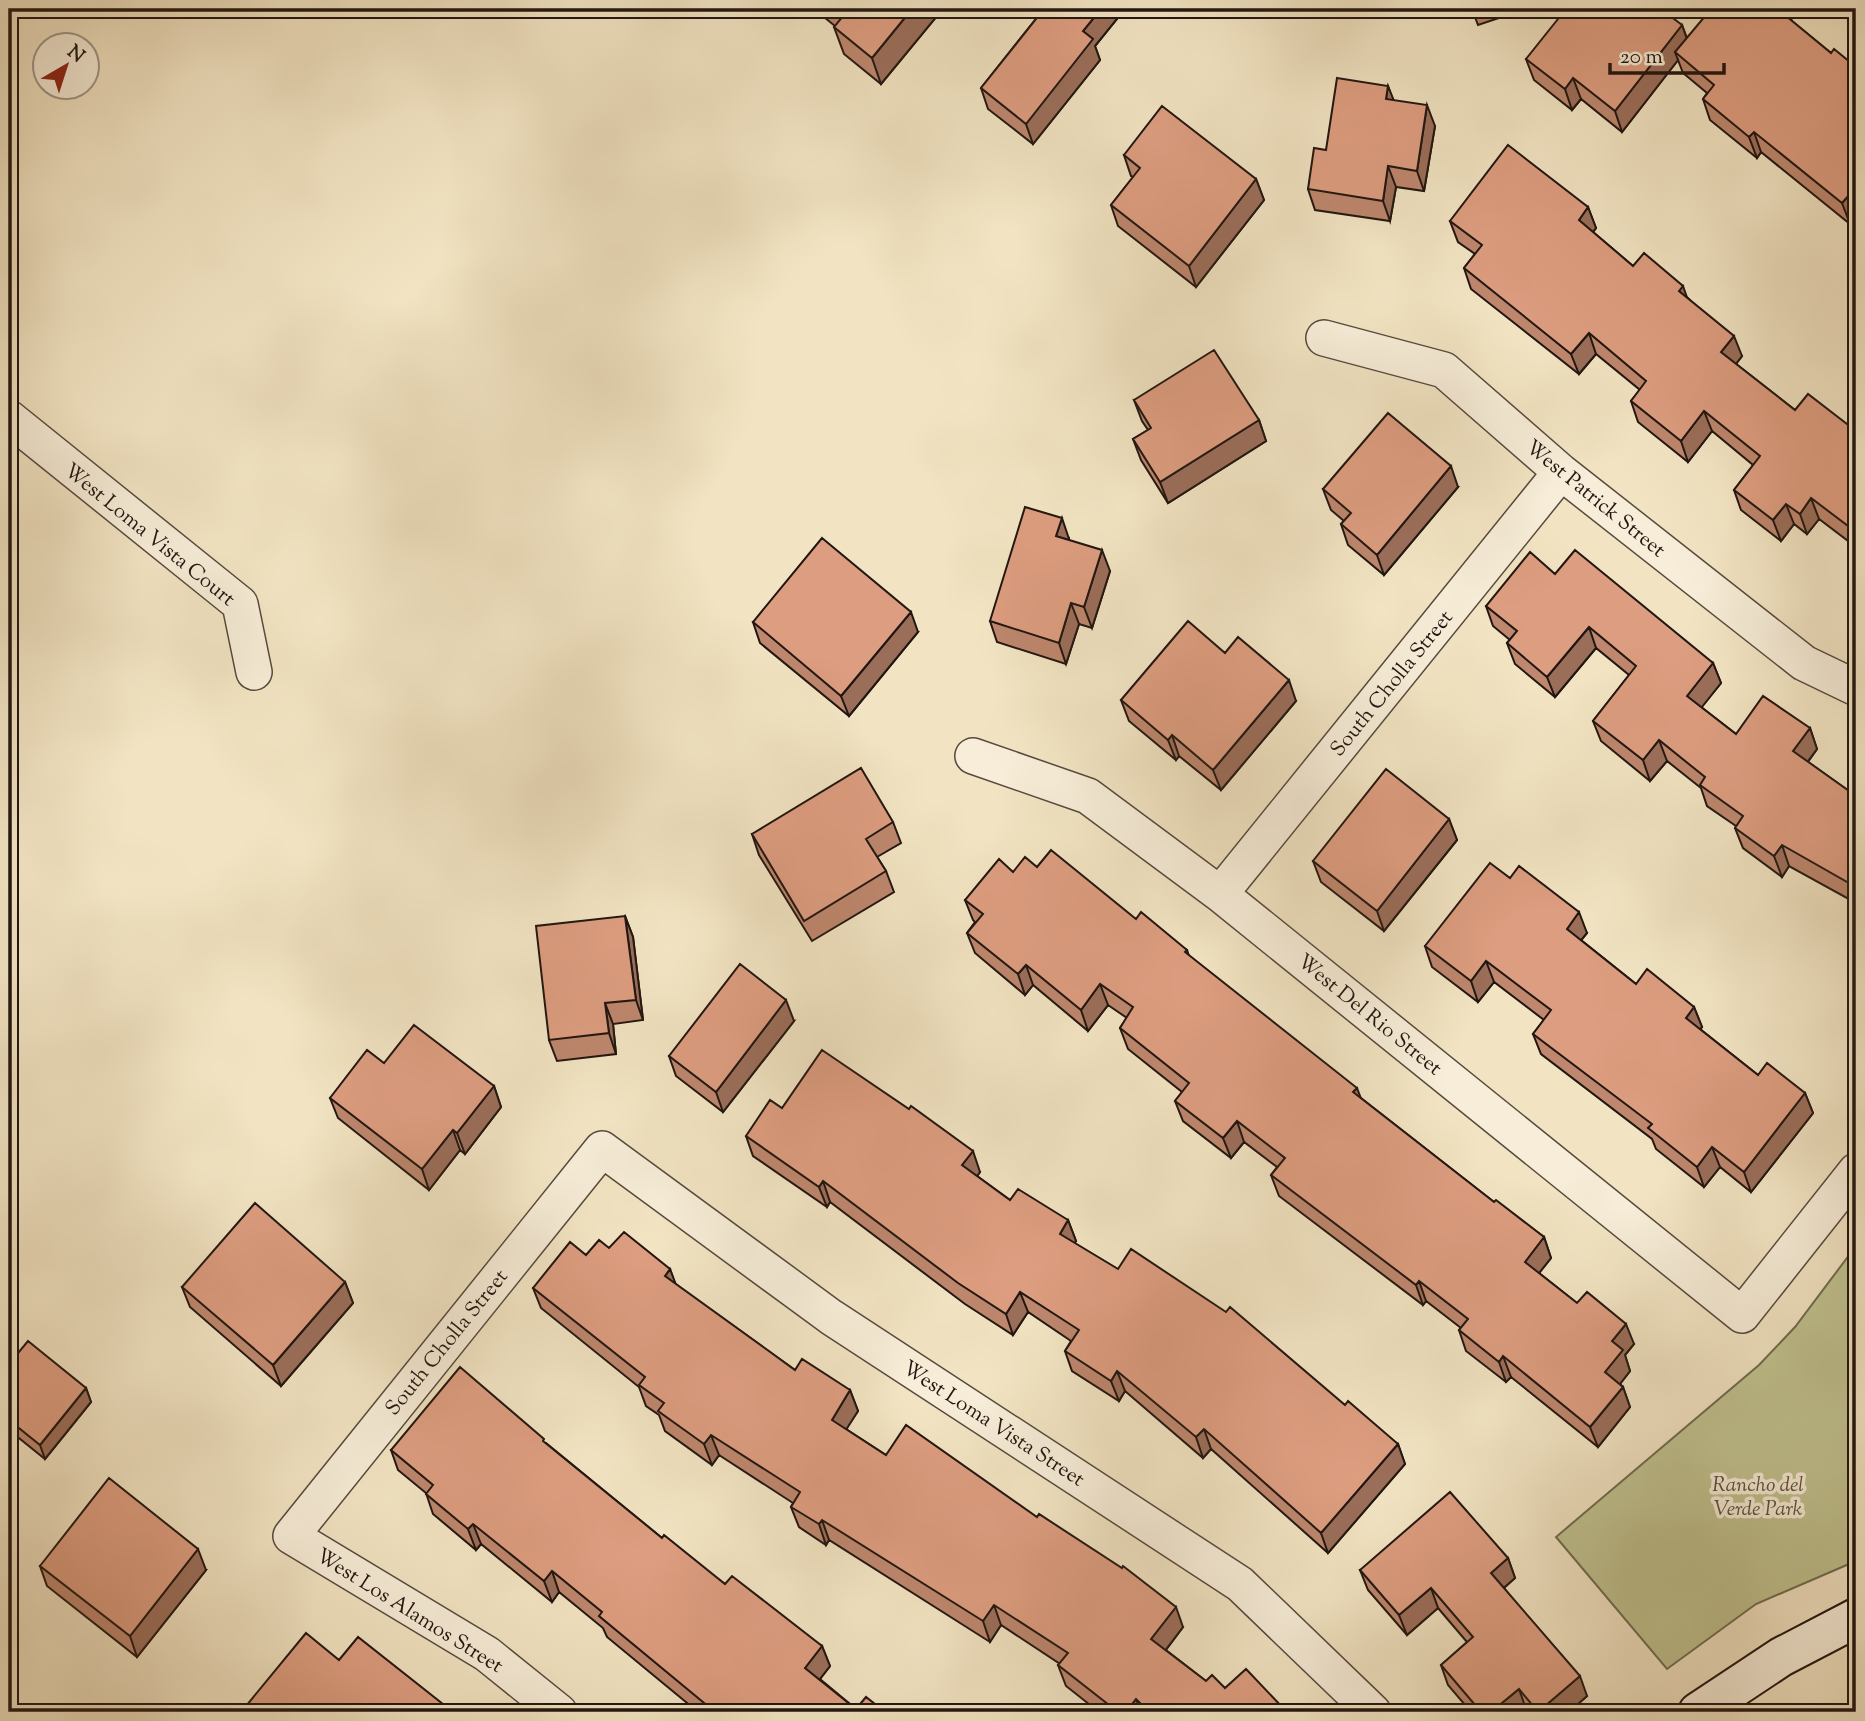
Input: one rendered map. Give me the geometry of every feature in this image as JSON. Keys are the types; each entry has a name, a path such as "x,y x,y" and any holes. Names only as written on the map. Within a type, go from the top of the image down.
{"street":[{"name":"West Patrick Street","path":"1324,338 1444,370 1561,472 1804,663 1856,688"},
{"name":"West Loma Vista Court","path":"9,418 240,604 254,672"},
{"name":"South Cholla Street","path":"1220,894 1561,472"},
{"name":"West Del Rio Street","path":"973,756 1088,796 1220,894 1742,1315 1856,1171"},
{"name":"South Cholla Street","path":"291,1536 602,1149"},
{"name":"West Loma Vista Street","path":"602,1149 831,1317 1240,1584 1373,1712"},
{"name":"West Los Alamos Street","path":"291,1536 487,1654 559,1712"},
{"path":"1698,1712 1781,1657 1856,1618"}],"green space":[{"name":"Rancho del Verde Park","path":"1856,1246 1856,1561 1756,1604 1667,1669 1556,1537 1759,1365 1795,1327"}],"building":[{"path":"836,9 912,9 872,58 834,27 844,15"},
{"path":"1044,9 1101,9 1083,31 1093,39 1026,124 981,88"},
{"path":"1566,9 1661,9 1682,25 1615,111 1573,78 1565,89 1526,59"},
{"path":"1711,9 1784,9 1789,13 1786,16 1831,53 1834,49 1856,67 1856,199 1850,194 1842,203 1754,132 1749,137 1703,99 1714,85 1675,52"},
{"path":"1337,78 1388,86 1386,99 1427,105 1417,171 1388,166 1383,201 1308,189 1314,148 1326,150"},
{"path":"1162,106 1256,179 1189,266 1111,205 1140,168 1124,155"},
{"path":"1508,145 1588,207 1579,220 1633,266 1644,253 1683,286 1679,291 1734,336 1721,352 1795,410 1808,394 1856,431 1856,532 1811,498 1800,514 1786,504 1773,520 1734,490 1760,456 1704,411 1681,441 1631,401 1646,381 1589,333 1571,354 1464,268 1482,245 1450,221"},
{"path":"1214,350 1259,420 1160,482 1133,439 1151,428 1134,400"},
{"path":"1388,413 1451,466 1377,555 1341,524 1351,513 1323,489"},
{"path":"1025,507 1062,518 1056,536 1102,550 1084,607 1071,603 1059,643 990,621"},
{"path":"822,538 911,612 841,696 753,622"},
{"path":"1575,550 1713,663 1687,696 1736,734 1763,696 1810,728 1793,751 1856,796 1856,887 1782,845 1774,856 1735,828 1743,816 1700,785 1705,777 1659,740 1643,760 1593,721 1636,666 1589,627 1547,677 1507,643 1517,631 1486,606 1530,552 1555,574"},
{"path":"1188,621 1225,653 1238,637 1289,680 1213,770 1172,735 1168,740 1121,700"},
{"path":"861,768 893,822 866,839 886,871 804,921 752,834"},
{"path":"1386,769 1449,819 1377,911 1313,861"},
{"path":"1051,850 1136,919 1141,912 1187,950 1185,952 1357,1088 1353,1092 1494,1202 1496,1200 1544,1237 1525,1262 1577,1303 1587,1292 1626,1324 1612,1341 1623,1350 1605,1372 1623,1387 1590,1427 1503,1356 1499,1362 1459,1330 1468,1319 1419,1281 1416,1285 1271,1175 1285,1158 1237,1121 1223,1138 1175,1101 1189,1083 1120,1028 1133,1007 1100,984 1081,1010 1026,965 1018,974 967,933 983,914 965,900 999,859 1013,872 1025,857 1037,867"},
{"path":"1490,863 1510,878 1519,866 1579,912 1567,929 1636,984 1647,969 1694,1007 1686,1018 1758,1075 1767,1063 1805,1093 1744,1172 1712,1147 1697,1167 1648,1128 1652,1124 1533,1034 1551,1010 1486,961 1471,981 1425,946"},
{"path":"625,916 636,1000 605,1003 609,1033 549,1040 536,926"},
{"path":"740,964 786,1000 716,1092 669,1056"},
{"path":"414,1025 494,1086 457,1133 453,1130 422,1169 330,1098 367,1050 384,1063"},
{"path":"822,1050 909,1109 911,1106 973,1151 962,1165 1010,1200 1018,1189 1068,1220 1060,1234 1118,1269 1131,1249 1226,1312 1230,1307 1345,1405 1348,1401 1398,1444 1321,1533 1204,1429 1196,1437 1117,1371 1111,1381 1065,1351 1079,1330 1020,1292 1006,1314 958,1283 823,1181 819,1187 746,1136 770,1100 782,1108"},
{"path":"255,1203 345,1282 273,1365 182,1287"},
{"path":"624,1232 670,1269 665,1276 795,1370 802,1359 850,1390 832,1420 886,1455 906,1425 1037,1517 1039,1514 1122,1568 1123,1566 1176,1607 1151,1639 1206,1681 1212,1675 1225,1688 1246,1669 1284,1709 1281,1712 1149,1712 1136,1699 1126,1712 1118,1712 1058,1665 1068,1653 994,1605 983,1621 822,1520 819,1524 791,1507 800,1492 711,1435 704,1444 658,1411 664,1403 639,1385 645,1377 533,1288 570,1242 586,1255 599,1240 609,1248"},
{"path":"28,1341 86,1388 40,1445 9,1420 9,1364"},
{"path":"460,1367 544,1439 543,1441 662,1538 664,1535 725,1584 732,1576 822,1646 805,1668 856,1709 866,1697 885,1712 715,1712 599,1616 602,1612 552,1571 544,1581 473,1524 468,1529 426,1494 433,1485 391,1450"},
{"path":"109,1478 198,1549 130,1636 40,1566"},
{"path":"1450,1492 1508,1558 1491,1573 1580,1676 1538,1712 1519,1689 1491,1712 1481,1712 1441,1665 1473,1637 1431,1588 1399,1615 1360,1570"},
{"path":"306,1633 339,1660 358,1637 453,1712 254,1712 246,1706"}]}
